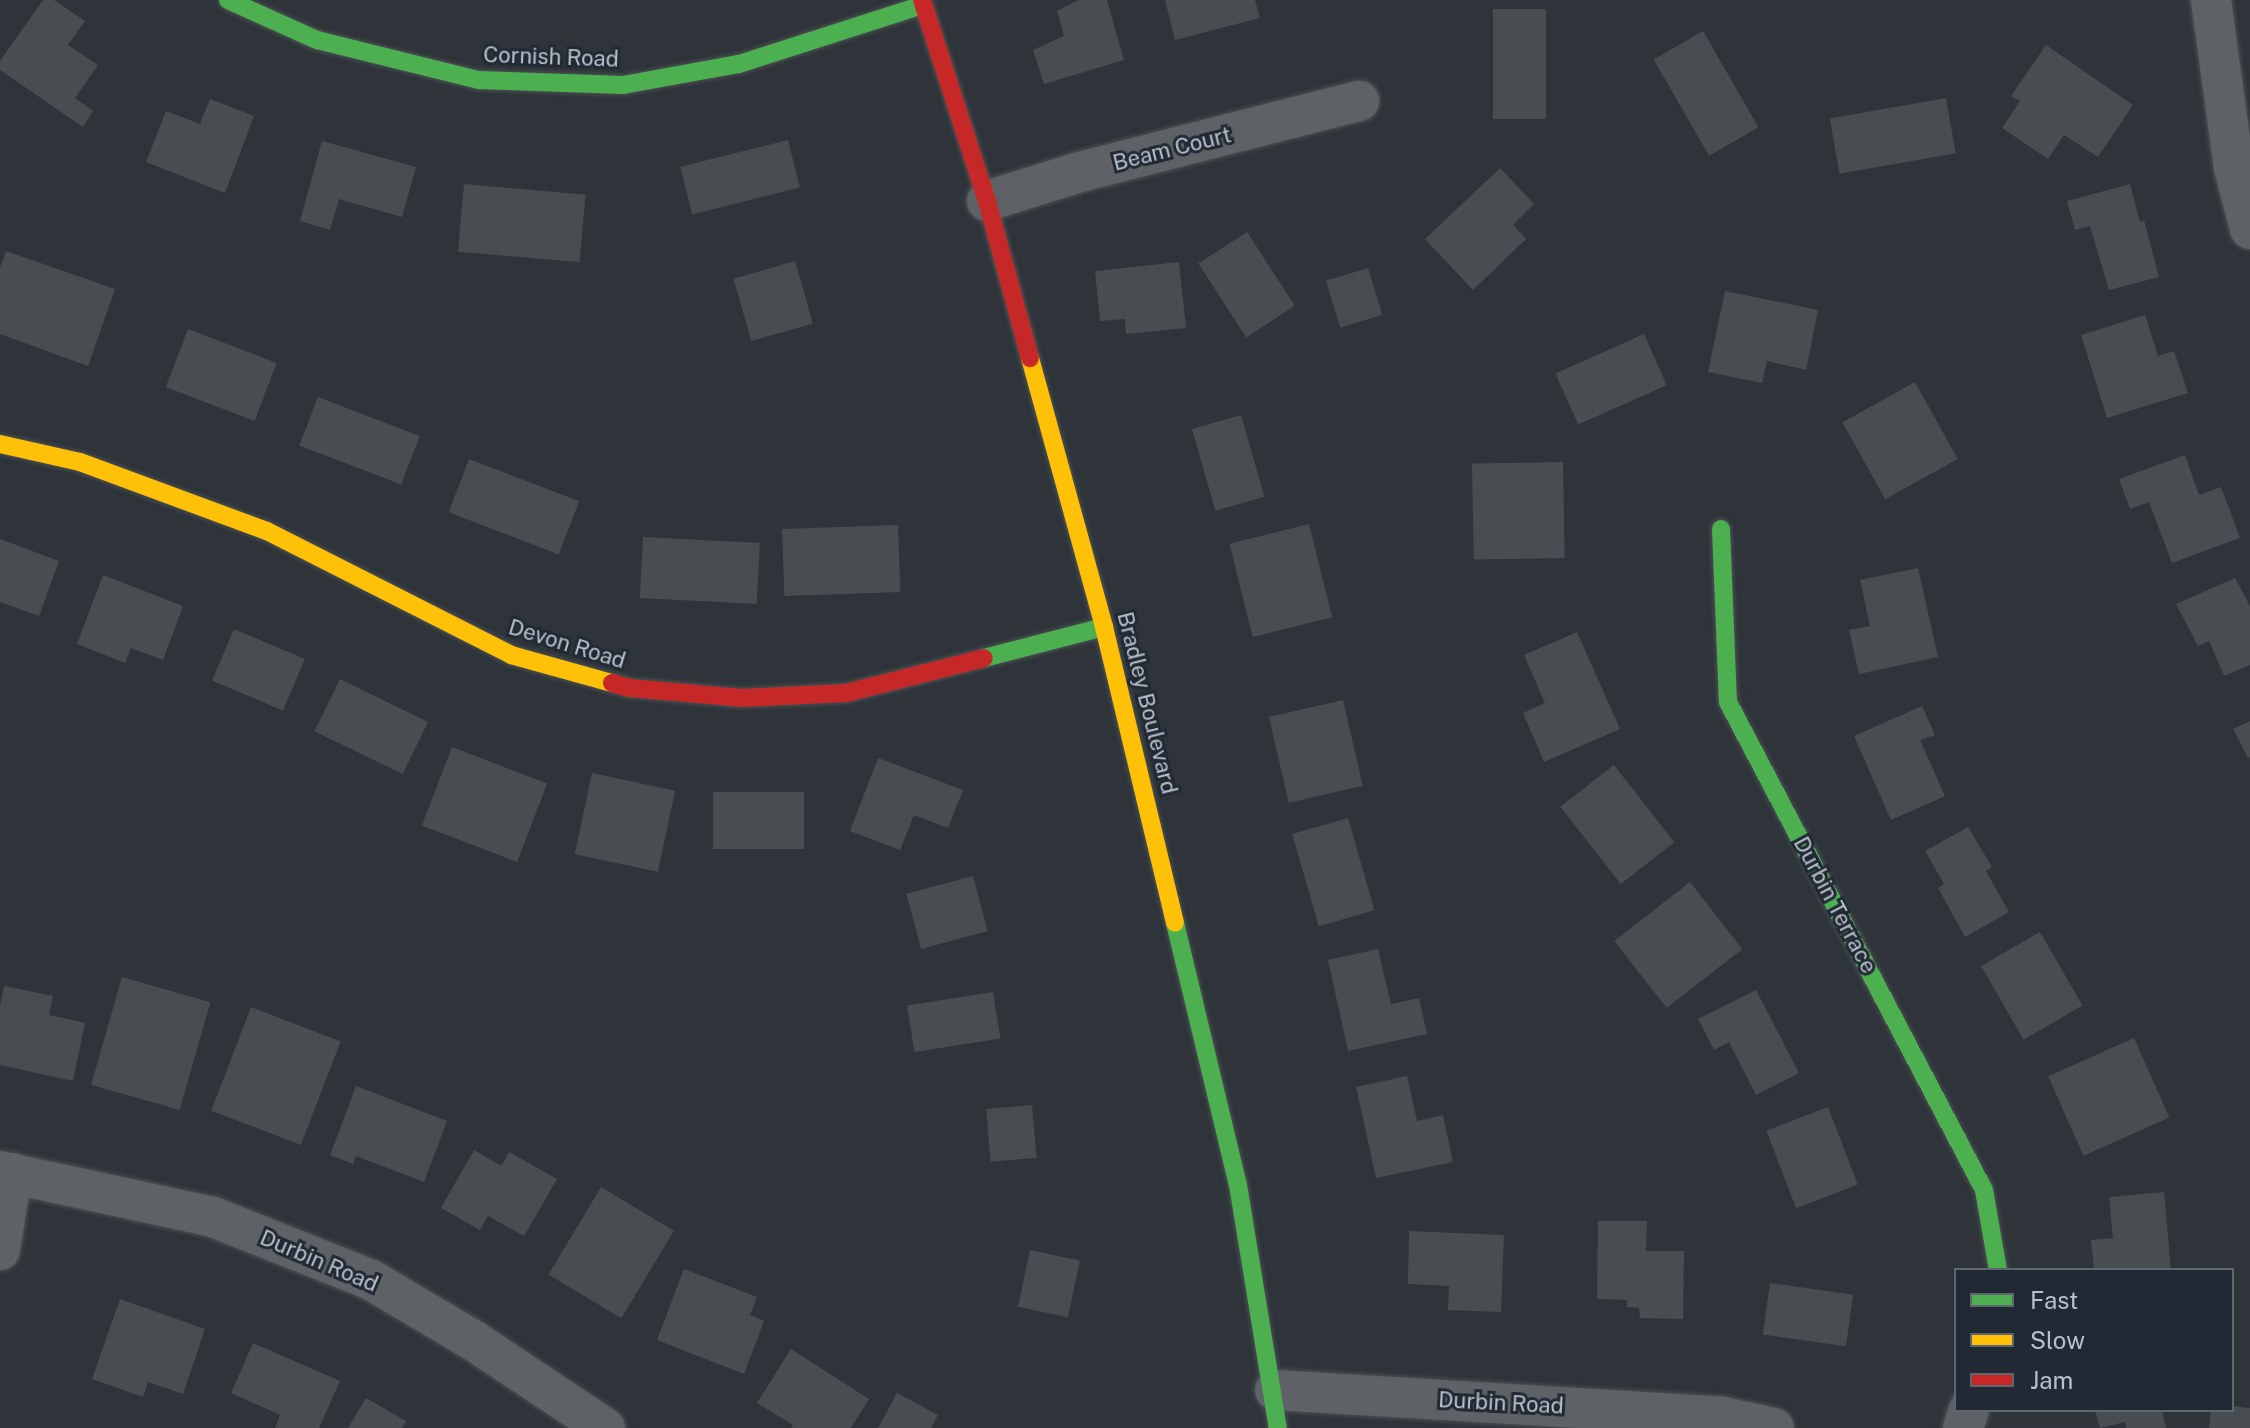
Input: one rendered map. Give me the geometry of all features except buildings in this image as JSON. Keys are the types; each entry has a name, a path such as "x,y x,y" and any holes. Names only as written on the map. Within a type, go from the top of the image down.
{"street":[{"name":"Cornish Road","path":"228,0 317,40 479,80 623,85 739,64 923,2"},
{"path":"2211,0 2234,168 2250,229"},
{"name":"Bradley Boulevard","path":"923,2 987,201 1104,627 1238,1185 1276,1409"},
{"name":"Beam Court","path":"987,201 1080,172 1359,101"},
{"name":"Devon Road","path":"0,444 80,462 267,531 511,655 630,688 741,698 846,693 1104,627"},
{"name":"Durbin Terrace","path":"1721,529 1728,702 1984,1190 1998,1268"},
{"path":"0,1250 6,1172"},
{"name":"Durbin Road","path":"6,1172 213,1217 371,1280 474,1341 605,1428"},
{"name":"Durbin Road","path":"1276,1409 1723,1417 1774,1428"}],"traffic: fast":[{"path":"228,0 317,40 479,80 623,85 739,64 923,5"},
{"path":"1721,529 1728,702 1984,1190 1998,1268"},
{"path":"984,658 1104,627"},
{"path":"1175,923 1238,1185 1278,1428"}],"traffic: slow":[{"path":"1030,358 1104,627 1175,923"},
{"path":"0,444 80,462 267,531 511,655 612,683"}],"traffic: jam":[{"path":"922,0 987,201 1030,358"},
{"path":"612,683 630,688 741,698 846,693 984,658"}]}
